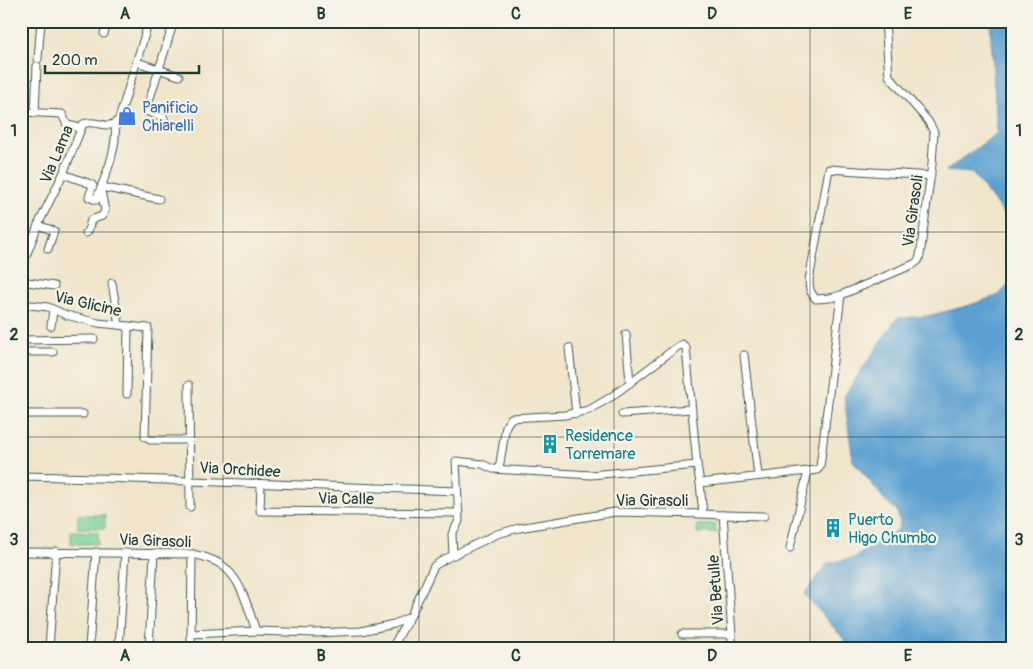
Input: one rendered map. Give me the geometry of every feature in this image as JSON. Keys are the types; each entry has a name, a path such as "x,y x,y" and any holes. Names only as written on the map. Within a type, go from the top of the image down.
{"street":[{"path":"35,113 41,21"},
{"path":"104,34 107,21"},
{"path":"63,174 91,184 93,186 89,198 96,200 102,189 111,159 116,131 115,124 119,118 149,21"},
{"path":"164,118 146,112 174,21"},
{"name":"Via Girasoli","path":"841,295 914,264 920,256 931,176 934,132 928,121 889,76 885,21"},
{"path":"137,62 179,76"},
{"path":"21,112 62,114 67,125 81,128"},
{"name":"Via Lama","path":"21,269 38,225 63,174 81,128 85,123 90,122 105,125 115,124"},
{"path":"790,548 808,471 817,470 820,467 841,295 816,299 809,288 810,272 829,169 931,176"},
{"path":"102,189 159,199"},
{"path":"86,233 91,220 102,216 105,211 102,189"},
{"path":"38,225 54,231 48,249"},
{"path":"21,281 54,286"},
{"path":"112,283 119,325"},
{"name":"Via Glicine","path":"21,304 48,308 98,323 148,328 148,438 189,440"},
{"path":"50,326 53,310"},
{"path":"127,394 128,326"},
{"path":"626,334 630,383"},
{"path":"21,340 94,339"},
{"path":"499,469 506,426 512,418 576,414 589,410 602,403 682,344 685,346 700,483"},
{"path":"569,348 576,414"},
{"path":"21,352 53,352"},
{"path":"744,355 758,476"},
{"path":"189,385 190,506"},
{"path":"622,414 692,409"},
{"path":"21,414 82,414"},
{"path":"453,555 452,534 459,521 456,461 482,464 493,469 591,475 697,465"},
{"name":"Via Girasoli","path":"392,648 410,617 434,566 497,534 519,528 615,512 703,514 700,483 808,471"},
{"name":"Via Orchidee","path":"21,476 190,480 457,491"},
{"name":"Via Calle","path":"261,484 260,511 459,513"},
{"path":"703,514 764,516"},
{"name":"Via Betulle","path":"682,634 732,634 723,515"},
{"path":"49,648 56,551"},
{"name":"Via Girasoli","path":"21,552 192,554 207,558 222,565 243,592 256,631"},
{"path":"90,648 96,552"},
{"path":"119,648 125,552"},
{"path":"149,648 154,553"},
{"path":"191,648 192,554"},
{"path":"192,634 256,631 315,633 361,631 394,624 410,617"},
{"path":"732,634 732,648"}],"green space":[{"path":"78,515 105,515 105,528 78,528"},
{"path":"715,524 716,533 697,533 697,525"},
{"path":"71,531 98,532 98,544 71,544"}],"water":[{"path":"990,21 1012,21 1012,232 1001,210 972,173 946,171 997,133"},
{"path":"1012,281 1012,648 844,648 844,639 804,594 828,563 854,558 898,529 900,523 897,510 889,505 853,461 844,396 897,318 927,316 967,306 999,295"},
{"path":"717,573 718,592 709,593 708,574"}],"place":[{"name":"Panificio Chiarelli","path":"127,116"},
{"name":"Residence Torremare","path":"550,444"},
{"name":"Puerto Higo Chumbo","path":"833,528"}]}
